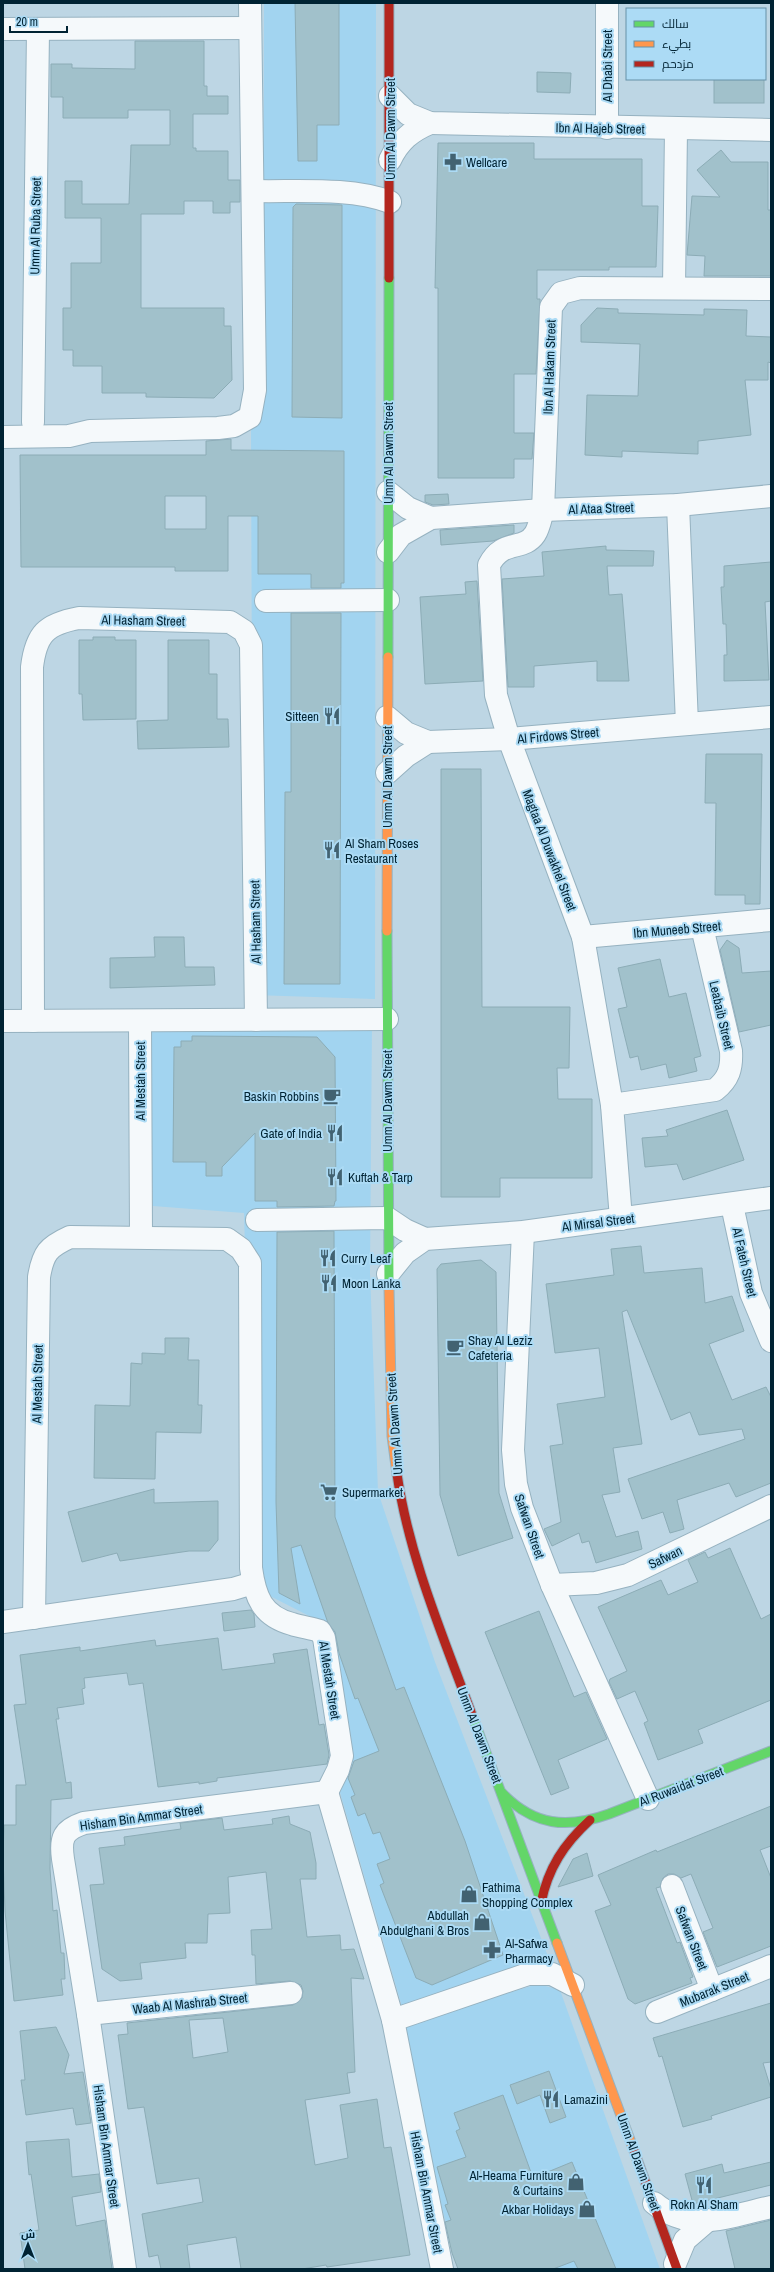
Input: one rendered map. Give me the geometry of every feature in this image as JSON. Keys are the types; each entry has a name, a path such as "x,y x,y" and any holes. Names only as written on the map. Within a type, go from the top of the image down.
{"street":[{"path":"3,437 70,436 90,431 218,428 234,426 250,417 254,405 255,390 254,191 250,3"},
{"name":"Umm Al Dawm Street","path":"390,3 387,717 387,1218 392,1436 396,1469 407,1530 424,1585 541,1903 654,2203 676,2266"},
{"name":"Al Dhabi Street","path":"607,3 607,128"},
{"path":"3,29 250,28"},
{"name":"Umm Al Ruba Street","path":"33,422 38,30"},
{"name":"Ibn Al Hajeb Street","path":"390,96 408,114 430,123 607,128 771,130"},
{"name":"Ibn Al Hajeb Street","path":"390,160 395,150 408,134 430,123"},
{"path":"674,288 676,129"},
{"path":"254,191 353,193 372,196 390,202"},
{"name":"Ibn Al Hakam Street","path":"543,510 551,307 560,292 580,288 771,289"},
{"path":"3,423 33,422 73,424 90,431"},
{"name":"Al Ataa Street","path":"388,492 408,508 431,518"},
{"name":"Al Ataa Street","path":"388,552 401,534 431,518 543,510 678,505 771,496"},
{"path":"678,505 687,724"},
{"name":"Magtaa Al Duwakhel Street","path":"543,510 535,534 527,542 504,548 495,554 489,565 496,695 509,739 583,937 612,1104 621,1219"},
{"path":"266,601 388,600"},
{"name":"Al Hasham Street","path":"33,1021 32,667 34,648 44,632 60,622 79,618 230,622 244,631 251,645 256,1020"},
{"name":"Al Firdows Street","path":"387,717 406,733 428,742 509,739 771,717"},
{"path":"387,773 406,756 428,742"},
{"name":"Ibn Muneeb Street","path":"583,937 771,920"},
{"name":"Leabaib Street","path":"612,1104 715,1090 723,1083 730,1073 732,1064 731,1051 702,927"},
{"path":"3,1021 387,1018"},
{"name":"Al Mestah Street","path":"140,1021 141,1237"},
{"name":"Al Mirsal Street","path":"387,1218 405,1230 425,1239 523,1232 732,1205 771,1198"},
{"name":"Al Fateh Street","path":"732,1205 751,1293 771,1341"},
{"path":"257,1220 387,1218"},
{"name":"Safwan Street","path":"523,1232 513,1450 516,1484 522,1508 552,1585 648,1799"},
{"name":"Al Mestah Street","path":"34,1618 39,1277 42,1259 53,1244 70,1237 227,1239 241,1248 250,1263 251,1568 253,1583 266,1611 276,1618 320,1631 324,1638 342,1756 338,1770 327,1792"},
{"path":"388,1274 405,1253 425,1239"},
{"name":"Safwan","path":"552,1585 596,1584 628,1575 771,1506"},
{"path":"4,1624 34,1618 233,1589 253,1583"},
{"name":"Al Ruwaidat Street","path":"501,1792 518,1808 540,1819 563,1823 590,1820 771,1751"},
{"name":"Hisham Bin Ammar Street","path":"125,2269 88,2014 61,1847 64,1834 73,1827 84,1823 327,1792 393,2020 442,2269"},
{"name":"Al Ruwaidat Street","path":"541,1903 543,1887 555,1858 575,1833 590,1820"},
{"name":"Safwan Street","path":"672,1886 712,1990"},
{"name":"Mubarak Street","path":"657,2012 771,1966"},
{"path":"393,2020 528,1974 552,1974 573,1985"},
{"name":"Waab Al Mashrab Street","path":"88,2014 291,1993"},
{"path":"654,2203 664,2212 676,2217 687,2220 708,2221 771,2207"},
{"path":"676,2266 685,2240 708,2221"}],"shaded area":[{"path":"264,3 376,3 375,999 253,995 251,431 263,387"},
{"path":"147,1018 372,1021 370,1272 378,1492 435,1662 549,1959 402,2007 337,1782 353,1754 323,1623 266,1594 254,1568 244,1213 153,1206"},
{"path":"538,1984 560,1990 660,2269 458,2269 430,2163 405,2024"}],"building":[{"path":"295,3 339,3 339,125 317,125 317,161 298,161"},
{"path":"135,41 204,41 204,86 207,86 207,96 228,96 228,114 193,114 193,148 196,148 196,151 228,151 228,180 240,180 240,202 230,202 230,213 213,213 213,201 184,201 184,214 141,214 141,308 224,308 224,326 231,326 232,380 214,398 146,397 146,393 102,393 102,366 73,366 73,350 63,350 63,308 71,308 71,263 101,263 101,218 65,218 65,181 82,181 82,204 129,204 131,145 170,145 170,110 128,110 128,118 63,118 63,97 51,97 51,64 72,64 72,68 135,69"},
{"path":"537,72 571,73 570,93 537,92"},
{"path":"714,80 764,80 764,103 714,103"},
{"path":"438,143 534,143 534,159 642,159 642,206 658,206 656,267 609,267 609,270 537,270 537,299 540,299 540,303 536,374 514,374 514,433 534,433 532,459 514,459 514,478 438,478 438,288 435,288"},
{"path":"721,150 731,162 768,162 768,210 771,210 771,276 704,276 705,256 687,255 692,196 720,197 697,170"},
{"path":"296,204 342,205 342,418 292,417 293,207"},
{"path":"597,308 618,309 618,313 704,315 704,309 747,310 746,336 771,337 771,363 768,362 768,380 745,380 751,435 698,441 698,454 622,451 622,457 585,455 587,395 638,396 640,344 581,342 581,325"},
{"path":"231,439 231,450 344,451 344,583 341,583 341,588 311,588 311,574 258,574 258,516 228,516 228,571 175,571 175,567 21,567 20,455 206,455 206,441","holes":["165,496 206,496 206,529 165,529"]},
{"path":"448,494 449,504 433,505 425,502 425,495"},
{"path":"514,525 514,533 493,541 441,545 440,530"},
{"path":"606,546 606,550 654,551 653,566 607,566 609,595 622,594 629,681 597,681 597,661 534,666 534,687 508,687 502,579 544,576 542,552"},
{"path":"771,562 771,601 765,602 769,680 724,681 724,655 727,655 726,624 723,624 721,587 724,587 724,566"},
{"path":"477,581 483,681 425,684 420,597 466,594 465,582"},
{"path":"291,613 341,613 340,984 284,984 285,792 291,792"},
{"path":"93,637 115,637 115,640 136,640 136,719 83,720 82,694 79,694 79,640 93,640"},
{"path":"168,640 209,640 209,674 217,674 217,719 228,719 229,747 138,749 137,721 168,720"},
{"path":"706,754 762,754 760,904 745,904 745,895 715,895 716,803 705,803"},
{"path":"441,769 481,769 482,1007 570,1007 569,1068 557,1068 558,1099 592,1099 592,1178 500,1178 500,1197 441,1197"},
{"path":"154,937 184,937 185,967 214,967 215,985 110,988 110,958 155,957"},
{"path":"727,940 739,948 742,973 771,971 771,1025 739,1032 720,950"},
{"path":"660,959 669,997 686,993 701,1056 694,1058 697,1071 669,1078 666,1064 641,1070 638,1056 630,1058 618,1009 627,1007 618,968"},
{"path":"192,1036 317,1037 335,1057 336,1201 334,1206 277,1207 277,1201 255,1201 255,1133 222,1167 222,1176 206,1176 206,1162 173,1162 174,1047 181,1047 181,1041 192,1041"},
{"path":"727,1110 744,1160 683,1180 677,1164 645,1167 642,1138 668,1136 666,1130"},
{"path":"334,1231 335,1517 396,1690 404,1687 465,1841 503,1955 432,1985 416,1978 380,1885 384,1883 377,1864 390,1859 380,1832 373,1834 365,1813 358,1816 351,1797 355,1795 348,1778 354,1761 379,1751 358,1698 355,1699 339,1653 335,1632 328,1623 301,1545 291,1548 300,1604 279,1593 276,1502 277,1232"},
{"path":"641,1246 644,1273 702,1268 705,1303 732,1296 744,1331 709,1344 732,1400 766,1387 771,1397 771,1483 736,1497 729,1483 677,1500 684,1529 670,1533 663,1512 642,1519 628,1479 745,1439 742,1429 699,1435 690,1412 671,1420 627,1310 622,1312 642,1444 613,1448 620,1492 602,1495 616,1537 638,1531 642,1549 596,1563 589,1541 582,1543 579,1533 552,1546 544,1529 561,1522 550,1446 563,1444 557,1404 605,1397 599,1348 555,1353 546,1284 614,1275 611,1249"},
{"path":"481,1260 496,1272 499,1493 513,1538 458,1556 440,1495 437,1269 441,1264"},
{"path":"165,1338 189,1338 188,1360 199,1360 198,1405 202,1405 201,1433 156,1432 155,1479 94,1478 95,1405 130,1406 131,1363 142,1364 142,1353 165,1354"},
{"path":"154,1489 154,1503 218,1501 218,1540 209,1551 189,1551 120,1561 117,1553 82,1562 68,1512"},
{"path":"730,1548 761,1619 771,1614 771,1700 698,1730 703,1743 658,1760 644,1723 648,1721 635,1691 617,1699 609,1682 610,1679 627,1671 598,1607 661,1580 668,1595 698,1582 688,1560 705,1552 708,1558"},
{"path":"251,1610 254,1614 255,1627 224,1631 222,1613"},
{"path":"539,1611 574,1697 586,1692 607,1739 558,1760 569,1788 551,1795 485,1632"},
{"path":"218,1638 222,1670 275,1663 273,1654 307,1649 319,1725 324,1724 329,1755 327,1764 217,1778 217,1781 199,1784 199,1782 158,1787 143,1683 129,1685 127,1673 84,1678 85,1688 82,1689 84,1704 57,1708 59,1719 56,1719 66,1783 71,1782 72,1798 51,1800 50,1869 53,1911 57,1910 61,1953 64,1953 65,1979 61,1979 63,1995 14,2001 5,1911 3,1857 4,1825 16,1825 16,1785 26,1785 14,1705 26,1704 20,1655 80,1647 80,1651 155,1640 156,1646"},
{"path":"771,1806 771,1846 760,1850 771,1878 771,1946 717,1967 703,1932 713,1928 691,1874 681,1878 674,1874 668,1874 663,1878 660,1887 656,1888 677,1943 680,1942 693,1977 690,1978 692,1983 635,2004 628,1999 595,1911 611,1905 598,1875 656,1850 657,1852"},
{"path":"289,1816 290,1824 310,1832 316,1863 316,1879 300,1879 307,1937 340,1935 341,1950 354,1949 364,1979 351,1978 355,2072 347,2073 350,2093 305,2100 315,2165 348,2158 340,2105 377,2099 384,2148 391,2147 410,2255 327,2267 326,2265 302,2269 241,2269 236,2237 187,2245 190,2269 161,2269 158,2255 149,2257 142,2214 203,2202 199,2178 157,2184 144,2107 128,2109 118,2035 128,2034 127,2023 293,2005 302,1998 303,1991 301,1985 290,1981 256,1984 255,1955 252,1955 251,1930 272,1929 266,1872 228,1877 230,1913 208,1914 207,1943 185,1943 186,1958 140,1963 142,1979 120,1981 102,1969 90,1885 104,1884 99,1848 125,1845 124,1837 181,1829 180,1823 222,1818 224,1830 273,1824 272,1819","holes":["223,2018 228,2052 193,2058 189,2020"]},
{"path":"587,1853 593,1876 558,1887 573,1859"},
{"path":"771,2003 771,2062 763,2063 771,2089 771,2097 711,2116 712,2119 683,2127 662,2056 659,2057 653,2038"},
{"path":"56,2027 69,2055 64,2074 83,2072 91,2123 76,2125 73,2108 26,2115 21,2080 25,2080 20,2031"},
{"name":"Lamazini","path":"549,2071 566,2117 550,2123 540,2095 517,2104 510,2085"},
{"path":"503,2095 533,2178 572,2162 616,2269 578,2269 574,2261 553,2269 458,2269 452,2253 445,2222 451,2220 445,2205 448,2204 437,2167 466,2157 456,2131 460,2129 454,2113"},
{"path":"69,2139 72,2177 99,2174 101,2192 72,2197 76,2226 105,2220 112,2269 25,2269 20,2233 39,2230 31,2174 29,2175 26,2142"},
{"path":"771,2162 771,2185 693,2204 685,2174 722,2164 724,2173"},
{"path":"771,2220 771,2269 735,2269 726,2231"}],"traffic: fast":[{"path":"388,657 389,278"},
{"path":"387,931 389,1288"},
{"path":"472,1715 557,1943"},
{"path":"502,1793 514,1804 539,1818 552,1822 579,1822 609,1814 771,1751"}],"traffic: slow":[{"path":"387,931 388,657"},
{"path":"389,1288 392,1436 397,1474"},
{"path":"557,1943 633,2148"}],"traffic: jam":[{"path":"389,3 389,278"},
{"path":"397,1474 402,1505 418,1566 472,1715"},
{"path":"541,1903 548,1879 558,1857 572,1838 590,1820"},
{"path":"633,2148 677,2269"}],"place":[{"name":"Wellcare","path":"453,162"},
{"name":"Sitteen","path":"332,716"},
{"name":"Al Sham Roses Restaurant","path":"332,850"},
{"name":"Baskin Robbins","path":"332,1096"},
{"name":"Gate of India","path":"335,1133"},
{"name":"Kuftah & Tarp","path":"335,1177"},
{"name":"Curry Leaf","path":"328,1258"},
{"name":"Moon Lanka","path":"329,1283"},
{"name":"Shay Al Leziz Cafeteria","path":"455,1347"},
{"name":"Supermarket","path":"329,1492"},
{"name":"Fathima Shopping Complex","path":"469,1894"},
{"name":"Abdullah Abdulghani & Bros","path":"482,1922"},
{"name":"Al-Safwa Pharmacy","path":"492,1950"},
{"name":"Lamazini","path":"551,2099"},
{"name":"Al-Heama Furniture & Curtains","path":"576,2182"},
{"name":"Rokn Al Sham","path":"704,2185"},
{"name":"Akbar Holidays","path":"587,2209"}]}
